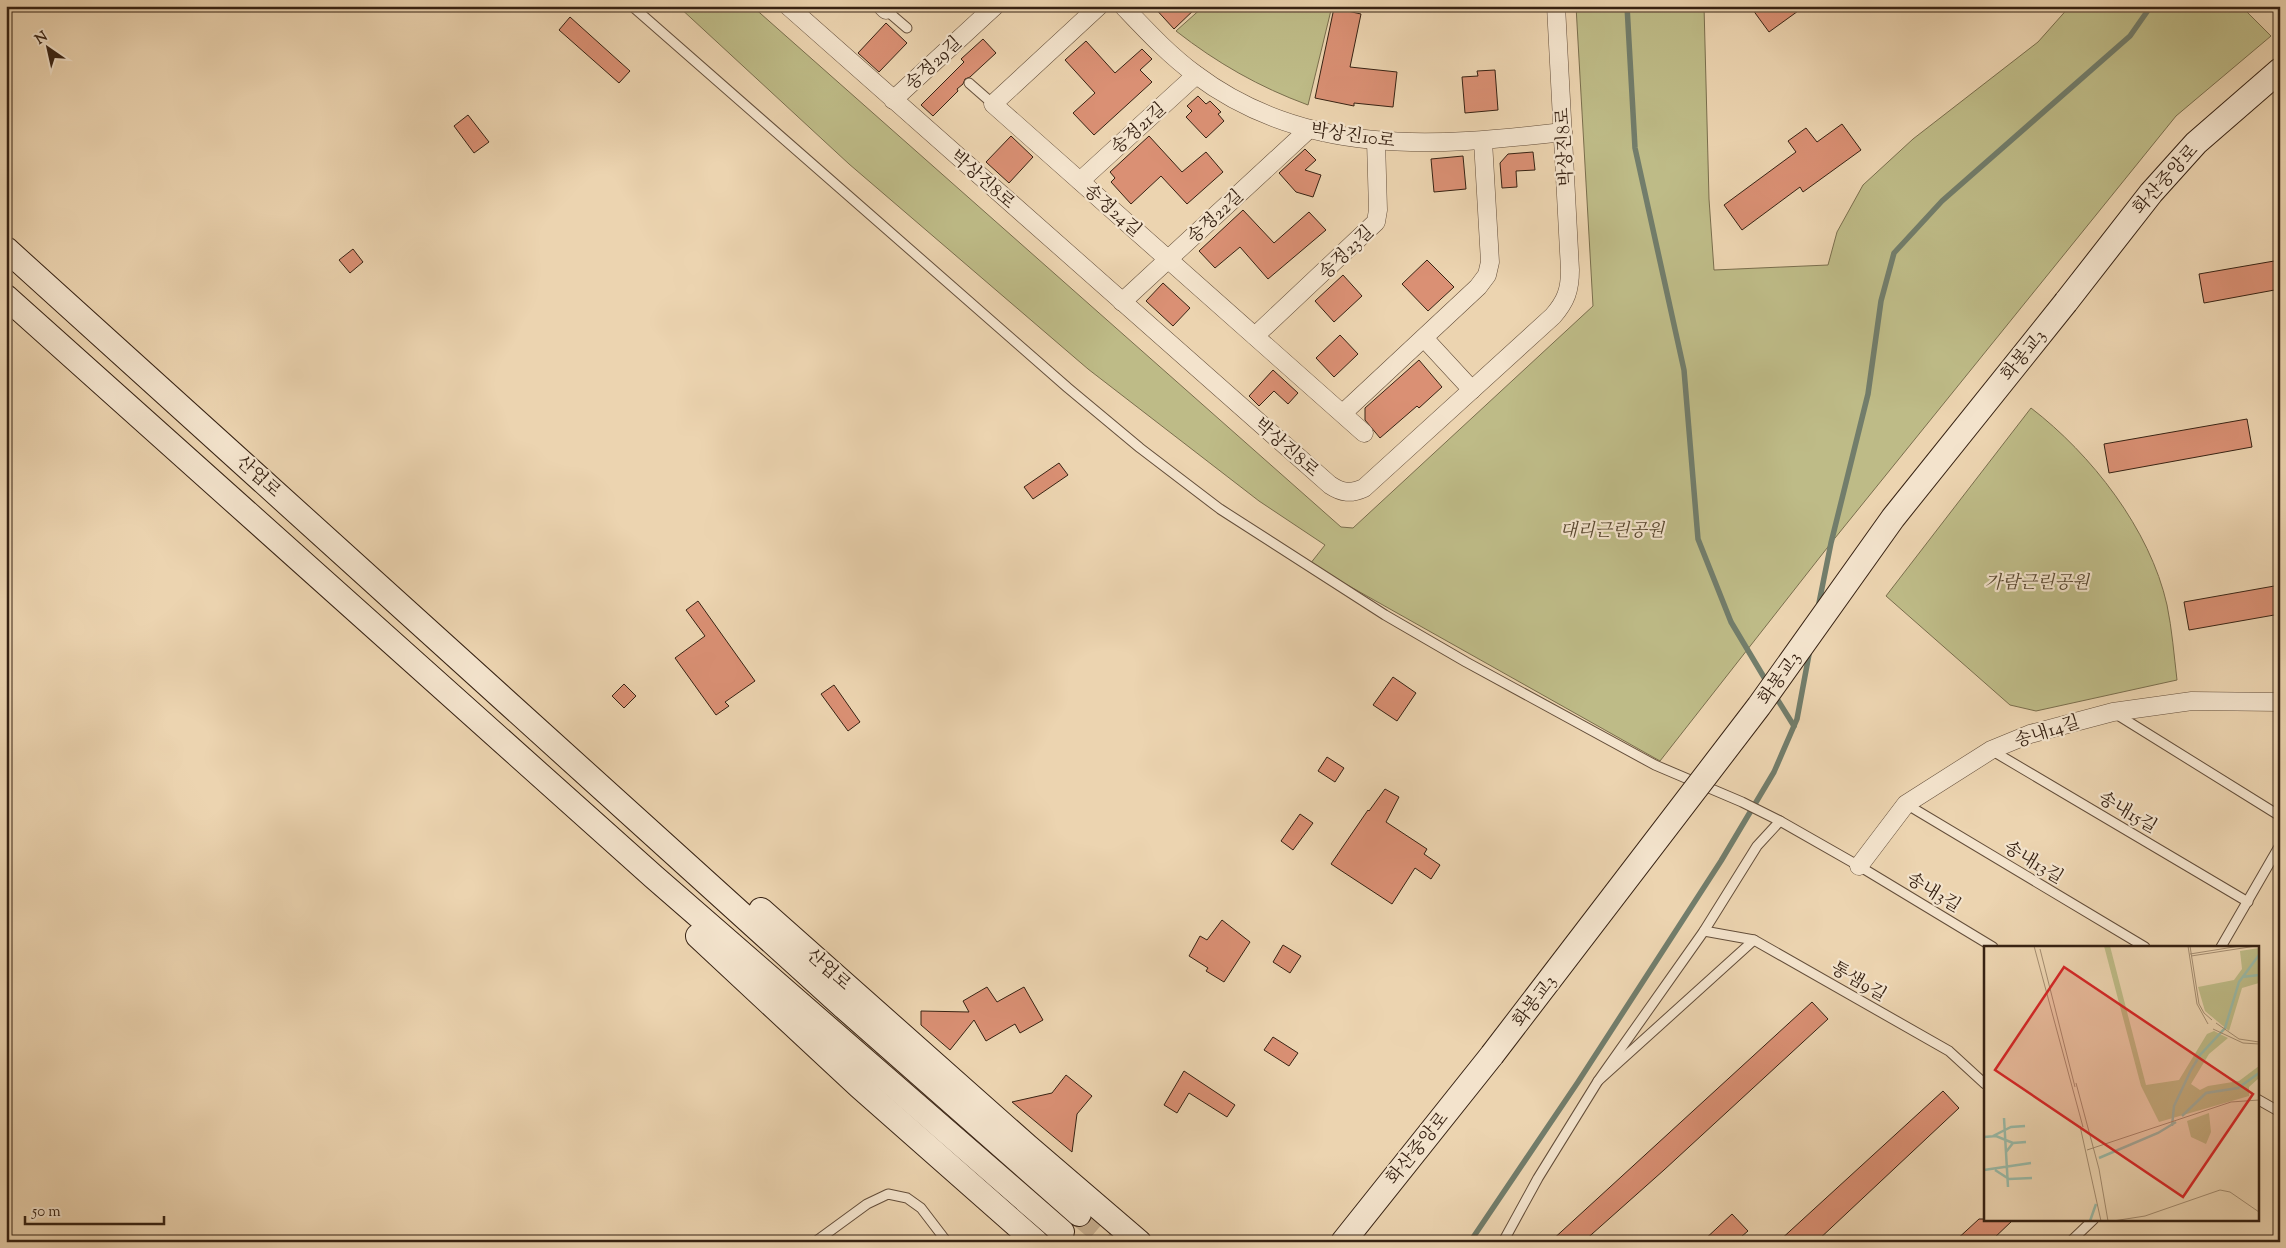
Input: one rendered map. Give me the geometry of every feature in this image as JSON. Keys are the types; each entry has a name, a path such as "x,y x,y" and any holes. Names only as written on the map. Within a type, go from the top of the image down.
{"main road":[{"name":"화산중앙로","path":"2066,302 2150,193 2196,143 2280,70"},
{"name":"산업로","path":"6,249 844,1007 1079,1214"},
{"name":"산업로","path":"6,297 661,884 1062,1232"},
{"name":"화봉교3","path":"1492,1055 1759,706 1893,518 2066,302"},
{"name":"산업로","path":"511,705 682,844 796,940 1027,1146 1139,1242"},
{"name":"산업로","path":"489,729 639,880 750,986 866,1093 1036,1242"},
{"name":"화산중앙로","path":"1343,1242 1492,1055"}],"street":[{"name":"박상진8로","path":"788,6 1338,491 1356,492 1364,488 1553,316 1569,294 1570,270 1556,6"},
{"name":"송정29길","path":"893,100 995,6"},
{"path":"993,104 1100,6"},
{"name":"박상진10로","path":"1123,6 1172,56 1196,75 1247,104 1308,130 1338,137 1376,142 1483,141 1563,132"},
{"name":"송정21길","path":"1080,181 1196,75"},
{"name":"송정24길","path":"993,104 1364,433"},
{"name":"송정22길","path":"1122,302 1308,130"},
{"path":"1343,413 1478,287 1487,275 1490,262 1483,141"},
{"name":"송정23길","path":"1255,336 1376,222 1378,210 1376,142"},
{"path":"1424,338 1472,390"},
{"name":"송내14길","path":"1859,866 1906,804 1991,750 2030,734 2113,712 2192,701 2280,702"}],"lane":[{"name":"송내3길","path":"632,6 1068,388 1140,448 1220,509 1351,594 1466,662 1655,765 1742,802 1780,821 1991,946"},
{"path":"886,7 907,28"},
{"path":"969,83 993,104"},
{"path":"2113,712 2280,816"},
{"name":"송내15길","path":"1991,750 2248,902"},
{"name":"송내13길","path":"1906,804 2144,946"},
{"path":"1503,1242 1538,1178 1598,1081 1704,931 1757,846 1780,821"},
{"path":"2222,946 2280,845"},
{"name":"통샘9길","path":"1704,931 1754,940 1949,1051 1984,1083"},
{"path":"1598,1081 1754,940"},
{"path":"2258,1099 2280,1112"},
{"path":"815,1242 867,1204 888,1194 907,1198 922,1208 947,1242"},
{"path":"2070,1242 2093,1220"}],"green space":[{"name":"대리근린공원","path":"678,6 752,6 1341,527 1353,528 1593,306 1576,6 1704,6 1709,199 1714,270 1828,265 1837,232 1863,185 1913,139 2038,42 2070,6 2241,6 2271,36 2176,116 1831,543 1660,761 1310,564 1325,545 1259,501 1088,369 849,164"},
{"path":"1204,6 1332,6 1308,105 1272,90 1239,73 1207,54 1176,31"},
{"name":"가람근린공원","path":"2031,408 2075,447 2115,495 2132,521 2159,577 2167,605 2177,680 2036,711 2010,705 1886,596"}],"building":[{"path":"1153,6 1198,6 1174,29"},
{"path":"1750,6 1805,6 1769,32"},
{"path":"1334,8 1361,14 1350,67 1397,72 1393,107 1354,103 1354,106 1315,98"},
{"path":"570,17 630,71 619,83 559,30"},
{"path":"886,23 907,43 879,72 858,53"},
{"path":"983,39 996,53 970,77 965,79 963,84 957,89 958,91 933,116 921,105 964,62 961,59"},
{"path":"1086,41 1115,73 1142,49 1152,59 1140,70 1152,82 1094,135 1073,113 1095,93 1065,60"},
{"path":"1495,70 1498,110 1465,113 1462,77 1478,76 1477,71"},
{"path":"1198,96 1206,104 1210,101 1221,112 1218,114 1224,121 1206,138 1186,117 1192,111 1187,106"},
{"path":"468,115 489,142 474,153 454,126"},
{"path":"1842,124 1861,150 1803,192 1800,187 1742,230 1724,205 1796,152 1788,141 1806,128 1817,142"},
{"path":"1011,136 1033,157 1009,183 986,162"},
{"path":"1149,136 1182,172 1206,152 1223,172 1187,204 1161,176 1131,204 1111,182 1115,178 1110,172"},
{"path":"1305,149 1316,160 1305,170 1321,175 1313,197 1296,192 1279,173"},
{"path":"1533,152 1535,170 1516,171 1517,187 1502,188 1500,163 1508,154"},
{"path":"1463,156 1466,189 1434,192 1431,159"},
{"path":"1243,210 1274,243 1309,212 1326,230 1268,279 1240,247 1215,268 1199,251"},
{"path":"353,249 363,262 350,273 339,260"},
{"path":"1427,260 1454,287 1428,311 1402,284"},
{"path":"2280,260 2280,289 2204,303 2199,274"},
{"path":"1343,275 1362,296 1334,322 1315,301"},
{"path":"1163,283 1190,308 1173,326 1146,301"},
{"path":"1340,335 1358,354 1334,377 1316,358"},
{"path":"1419,360 1442,387 1419,408 1417,406 1380,438 1365,420 1365,408"},
{"path":"1273,370 1298,393 1288,404 1274,391 1259,406 1249,396"},
{"path":"2247,419 2252,447 2109,473 2104,444"},
{"path":"1059,463 1068,475 1033,499 1024,487"},
{"path":"2280,585 2280,614 2189,630 2184,602"},
{"path":"698,601 755,681 725,702 729,706 716,715 675,658 705,636 686,610"},
{"path":"1393,677 1416,693 1397,721 1373,705"},
{"path":"624,684 636,696 624,708 612,696"},
{"path":"834,685 860,722 848,731 821,694"},
{"path":"1327,757 1344,768 1335,782 1318,771"},
{"path":"1385,789 1399,797 1386,822 1427,849 1424,854 1440,865 1431,879 1415,868 1392,904 1331,864 1368,810"},
{"path":"1300,814 1313,823 1293,850 1281,841"},
{"path":"1222,920 1250,942 1224,982 1206,971 1208,968 1189,956 1200,936 1207,940"},
{"path":"1283,945 1301,956 1290,973 1273,962"},
{"path":"987,987 997,1002 1024,987 1043,1020 1020,1033 1015,1024 986,1041 974,1020 950,1050 921,1025 921,1011 969,1012 963,1001"},
{"path":"1812,1002 1828,1019 1664,1170 1583,1242 1550,1242"},
{"path":"1273,1037 1298,1053 1289,1066 1264,1050"},
{"path":"1184,1071 1235,1105 1227,1117 1189,1093 1177,1113 1164,1105"},
{"path":"1066,1075 1092,1096 1077,1114 1072,1152 1012,1102 1052,1093"},
{"path":"1943,1091 1959,1108 1816,1242 1778,1242"},
{"path":"1732,1214 1748,1231 1735,1242 1702,1242"},
{"path":"1979,1219 2013,1220 1990,1242 1954,1242"}],"waterway":[{"path":"1627,6 1635,148 1684,370 1698,539 1731,622 1768,684"},
{"path":"1818,608 1831,543 1868,394 1881,301 1894,253 1942,201 2130,36 2151,6"},
{"path":"1470,1242 1578,1082 1721,861 1774,772 1797,719 1810,649"},
{"path":"1774,694 1794,726"}],"tunnel":[{"path":"1079,1214 1112,1242"}]}
